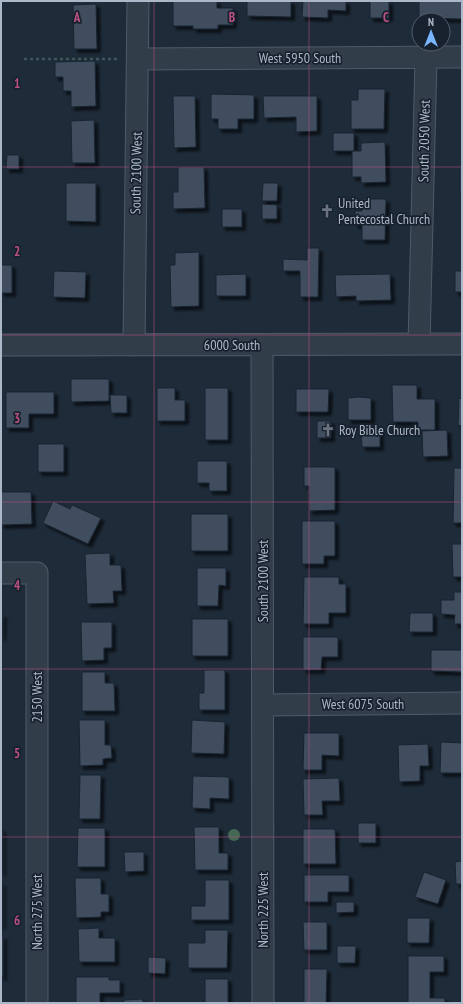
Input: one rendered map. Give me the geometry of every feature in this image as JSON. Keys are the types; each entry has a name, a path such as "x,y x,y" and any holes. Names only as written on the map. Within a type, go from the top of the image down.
{"street":[{"name":"South 2100 West","path":"134,345 129,59 138,1"},
{"name":"West 5950 South","path":"129,59 462,57"},
{"name":"South 2050 West","path":"419,344 426,58"},
{"name":"6000 South","path":"1,345 462,344"},
{"name":"South 2100 West","path":"262,345 264,705 263,818"},
{"name":"2150 West","path":"1,573 37,574 37,821"},
{"name":"West 6075 South","path":"264,705 462,703"},
{"name":"North 225 West","path":"263,818 263,1003"},
{"name":"North 275 West","path":"37,821 37,1003"}],"path":[{"path":"24,59 129,59"}],"building":[{"path":"173,1 217,1 217,8 233,8 233,25 218,25 218,29 193,29 193,26 173,26"},
{"path":"247,1 291,1 291,17 247,16"},
{"path":"303,1 346,1 346,11 328,10 328,18 302,17"},
{"path":"370,1 389,1 389,18 370,18"},
{"path":"419,1 462,1 462,19 451,19 451,12 419,12"},
{"path":"96,4 97,49 74,49 73,5"},
{"path":"95,61 96,106 71,107 71,91 63,91 63,77 55,77 55,62"},
{"path":"358,89 385,89 384,129 351,129 351,100 358,100"},
{"path":"211,94 254,95 254,119 238,119 238,129 218,129 218,119 211,119"},
{"path":"173,96 195,96 196,147 174,148"},
{"path":"263,96 317,96 317,131 296,132 296,117 264,118"},
{"path":"94,120 95,163 72,163 71,121"},
{"path":"333,133 354,133 354,151 333,151"},
{"path":"385,142 386,182 361,183 361,177 352,177 352,151 361,151 361,143"},
{"path":"7,155 19,155 19,169 6,169"},
{"path":"178,167 204,167 205,208 173,209 173,192 178,192"},
{"path":"460,168 462,168 462,194 460,194"},
{"path":"66,183 96,183 96,222 66,221"},
{"path":"263,183 278,183 277,201 262,201"},
{"path":"362,199 386,199 385,240 362,240 362,225 355,225 355,211 362,211"},
{"path":"262,204 277,205 277,219 262,219"},
{"path":"222,209 242,209 242,227 222,227"},
{"path":"307,248 319,248 318,297 300,297 300,271 283,271 283,259 307,260"},
{"path":"199,252 199,306 171,307 170,265 175,265 175,253"},
{"path":"1,265 12,265 12,293 1,293"},
{"path":"54,271 86,272 85,298 53,297"},
{"path":"455,271 462,271 462,292 455,292"},
{"path":"246,274 246,296 216,296 216,275"},
{"path":"390,274 391,300 356,301 356,296 336,297 335,275"},
{"path":"71,379 109,379 109,401 71,402"},
{"path":"392,385 417,385 417,399 435,399 435,430 418,430 418,422 393,422"},
{"path":"157,388 175,388 175,400 185,400 185,421 157,421"},
{"path":"205,388 228,388 228,440 205,440"},
{"path":"296,389 329,389 328,412 296,412"},
{"path":"6,392 54,392 54,414 29,414 29,428 6,428"},
{"path":"110,395 127,395 127,413 111,413"},
{"path":"348,398 371,398 371,420 348,420"},
{"path":"459,398 462,399 462,426 458,425"},
{"path":"317,421 331,421 331,438 317,438"},
{"path":"447,430 448,456 423,457 422,431"},
{"path":"361,431 380,431 380,447 362,447"},
{"path":"38,444 64,444 64,472 38,472"},
{"path":"197,461 227,461 227,491 209,491 209,483 197,483"},
{"path":"304,467 335,467 335,510 309,511 309,486 304,486"},
{"path":"454,468 462,468 462,523 453,523"},
{"path":"1,492 31,492 32,524 1,525"},
{"path":"53,501 70,509 72,505 101,518 88,544 43,523"},
{"path":"191,514 228,514 228,551 191,551"},
{"path":"302,521 335,521 335,556 324,556 324,564 302,564"},
{"path":"452,544 462,544 462,577 453,577"},
{"path":"110,553 110,565 121,565 122,591 113,591 114,603 87,604 85,554"},
{"path":"197,568 226,568 226,586 219,585 218,606 197,606"},
{"path":"304,577 339,577 339,584 346,584 346,613 329,613 329,624 303,624"},
{"path":"454,592 462,592 462,624 454,624 455,615 441,614 441,600 454,600"},
{"path":"410,613 433,613 433,632 409,632"},
{"path":"1,614 3,614 2,637 1,637"},
{"path":"192,619 228,619 228,656 192,656"},
{"path":"81,622 112,622 112,648 104,648 104,660 82,661"},
{"path":"303,637 338,637 338,657 322,657 321,670 303,670"},
{"path":"431,650 462,650 462,672 431,671"},
{"path":"204,670 225,670 225,710 199,710 199,693 204,693"},
{"path":"82,672 105,672 105,683 114,683 115,711 82,711"},
{"path":"79,720 105,720 105,745 111,745 112,758 103,759 103,765 80,766"},
{"path":"192,720 225,722 224,754 191,753"},
{"path":"304,733 339,733 339,756 322,755 322,770 303,770"},
{"path":"441,742 462,743 462,773 440,773"},
{"path":"428,744 429,766 420,766 420,781 399,782 398,745"},
{"path":"80,775 101,775 100,819 79,819"},
{"path":"193,776 229,777 229,799 210,798 210,809 192,808"},
{"path":"339,778 340,801 322,801 323,815 304,815 303,779"},
{"path":"358,823 376,823 376,843 358,843"},
{"path":"194,827 219,827 219,853 228,853 228,870 195,870"},
{"path":"2,828 2,873 1,873"},
{"path":"78,828 105,828 105,867 77,867"},
{"path":"303,829 335,829 336,864 303,864"},
{"path":"124,852 144,852 144,871 125,872"},
{"path":"462,861 462,884 456,884 455,862"},
{"path":"424,872 446,880 438,904 415,897"},
{"path":"304,875 349,875 349,892 328,892 328,902 304,902"},
{"path":"75,878 101,878 101,894 109,894 109,912 101,912 101,917 76,918"},
{"path":"205,880 229,880 229,920 191,920 191,906 205,906"},
{"path":"2,883 2,926 1,926"},
{"path":"336,902 354,902 354,912 336,913"},
{"path":"407,918 430,918 429,943 407,943"},
{"path":"303,922 327,922 327,950 304,950"},
{"path":"99,928 99,938 115,938 115,962 79,962 78,929"},
{"path":"205,930 228,930 227,968 188,968 188,943 205,943"},
{"path":"1,936 3,936 3,977 1,977"},
{"path":"337,946 356,946 355,963 337,963"},
{"path":"408,956 444,956 444,972 430,972 430,998 445,998 445,1003 408,1003"},
{"path":"148,957 166,958 165,974 148,973"},
{"path":"304,969 327,969 326,1003 304,1003"},
{"path":"76,977 109,977 109,980 120,980 120,993 100,993 100,1003 76,1003"},
{"path":"205,979 228,979 228,1003 205,1003"},
{"path":"143,999 143,1003 124,1003 124,1000"}],"place":[{"name":"United Pentecostal Church","path":"327,211"},
{"name":"Roy Bible Church","path":"328,430"}]}
